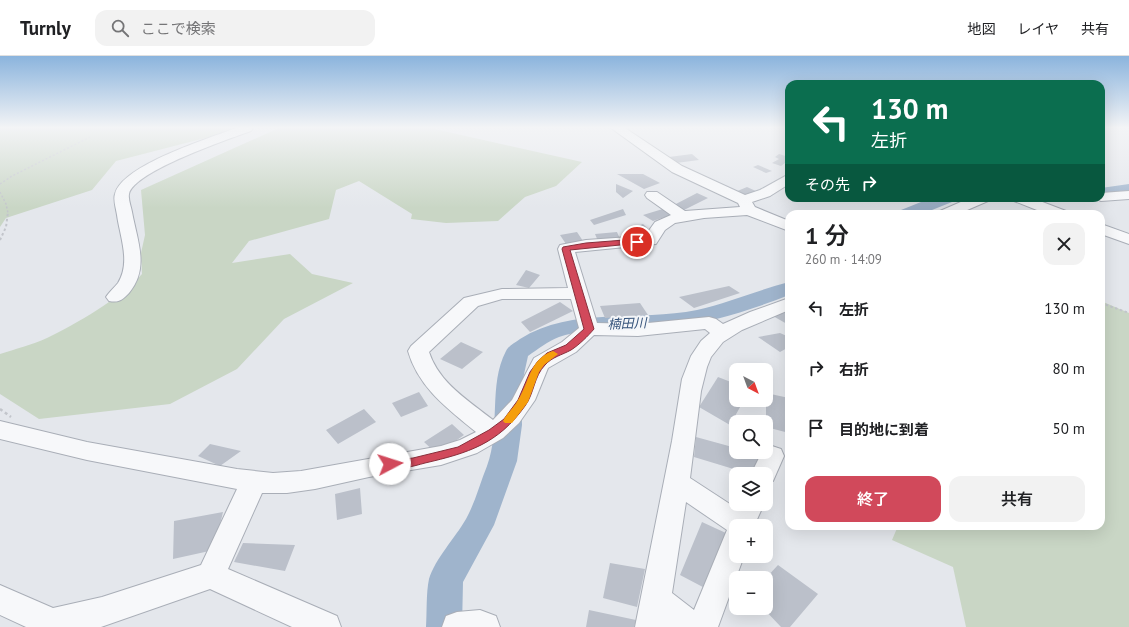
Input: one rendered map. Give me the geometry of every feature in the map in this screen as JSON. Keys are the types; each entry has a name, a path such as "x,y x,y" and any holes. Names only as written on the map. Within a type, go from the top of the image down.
{"street":[{"path":"115,297 123,289 133,269 134,257 123,212 123,191 143,173 158,163 179,155"},
{"path":"656,155 677,169 785,224"},
{"path":"588,325 566,249 586,245 650,241 660,226 684,217 747,205 785,180"},
{"path":"1105,197 1129,194"},
{"path":"652,195 684,217"},
{"path":"954,210 974,202"},
{"path":"1030,202 1050,210"},
{"path":"1105,230 1129,239"},
{"path":"493,433 443,392 423,368 418,351 471,302 502,294 578,293"},
{"path":"691,627 653,613 693,379 700,358 709,345 724,333 755,317 785,306"},
{"path":"588,325 638,330 709,322 724,333"},
{"path":"0,430 122,457 254,481 273,483 304,481 380,465 426,460 461,450 493,433 516,412 531,385 535,372 541,363 550,356 569,347 588,325"},
{"path":"210,575 254,481"},
{"path":"676,482 736,519"},
{"path":"703,627 729,558"},
{"path":"0,599 20,610 53,623 102,612 210,575 326,627"},
{"path":"458,627 480,625 485,627"}],"path":[{"path":"0,184 12,176 55,155"},
{"path":"0,192 7,202 9,210 6,225 0,240"},
{"path":"1105,304 1129,313"}],"green space":[{"path":"0,155 141,155 116,161 92,190 6,218 0,227"},
{"path":"220,155 549,155 582,162 556,186 525,197 498,221 446,223 411,219 412,214 359,181 336,190 329,219 249,241 232,263 290,254 312,274 353,283 284,319 237,369 170,404 39,419 0,394 0,354 29,345 59,332 98,310 133,283 142,274 141,253 145,235 141,190"},
{"path":"1105,303 1129,313 1129,627 966,627 953,567 892,540 896,530 1105,530"}],"building":[{"path":"693,155 699,160 676,163 669,157"},
{"path":"778,155 785,156 785,163 781,166 772,163 779,159 775,157"},
{"path":"758,165 772,171 766,173 753,167"},
{"path":"617,174 643,174 660,183 644,189"},
{"path":"616,184 633,191 623,198 616,192"},
{"path":"747,187 758,192 747,197 735,192"},
{"path":"697,193 708,198 684,210 674,205"},
{"path":"666,208 674,214 653,221 643,215"},
{"path":"623,209 626,215 594,225 590,220"},
{"path":"643,224 651,232 640,235 632,228"},
{"path":"577,232 583,241 566,244 560,235"},
{"path":"617,232 620,239 598,241 595,234"},
{"path":"526,270 540,275 529,288 516,285"},
{"path":"729,286 740,293 694,308 679,297"},
{"path":"560,302 573,311 530,332 521,322"},
{"path":"640,303 648,315 605,318 600,306"},
{"path":"785,313 785,323 773,316"},
{"path":"780,333 785,335 785,349 780,352 758,337"},
{"path":"461,342 483,352 462,369 440,359"},
{"path":"718,377 729,381 729,407 740,407 736,415 729,415 729,424 699,407"},
{"path":"419,392 428,406 401,417 392,403"},
{"path":"773,395 785,397 785,432 773,429 773,415 766,415 766,407 773,407"},
{"path":"364,409 376,422 338,444 326,430"},
{"path":"452,424 464,435 437,454 424,442"},
{"path":"696,437 729,446 729,459 765,459 763,467 729,468 694,457"},
{"path":"210,444 241,451 220,466 198,456"},
{"path":"360,488 362,514 337,520 335,494"},
{"path":"223,512 214,550 173,559 174,521"},
{"path":"702,522 728,534 718,595 680,575"},
{"path":"243,543 295,545 285,571 234,562"},
{"path":"610,563 645,569 637,607 603,598"},
{"path":"778,565 818,594 790,627 781,627 770,615 773,615 772,571"},
{"path":"589,610 636,620 634,627 586,627"}],"waterway":[{"name":"楠田川","path":"1105,192 1129,189"},
{"name":"楠田川","path":"917,210 936,202"},
{"name":"楠田川","path":"444,627 446,579 479,525 503,461 509,425 508,388 517,352 543,336 566,328 593,324 649,323 679,320 727,309 785,289"}],"slow traffic":[{"path":"509,421 523,402 535,372 541,363 553,354"}],"route":[{"path":"390,464 413,462 440,457 461,450 493,433 507,422 523,402 535,372 541,363 550,356 569,347 589,329 566,249 586,245 637,242"}]}
